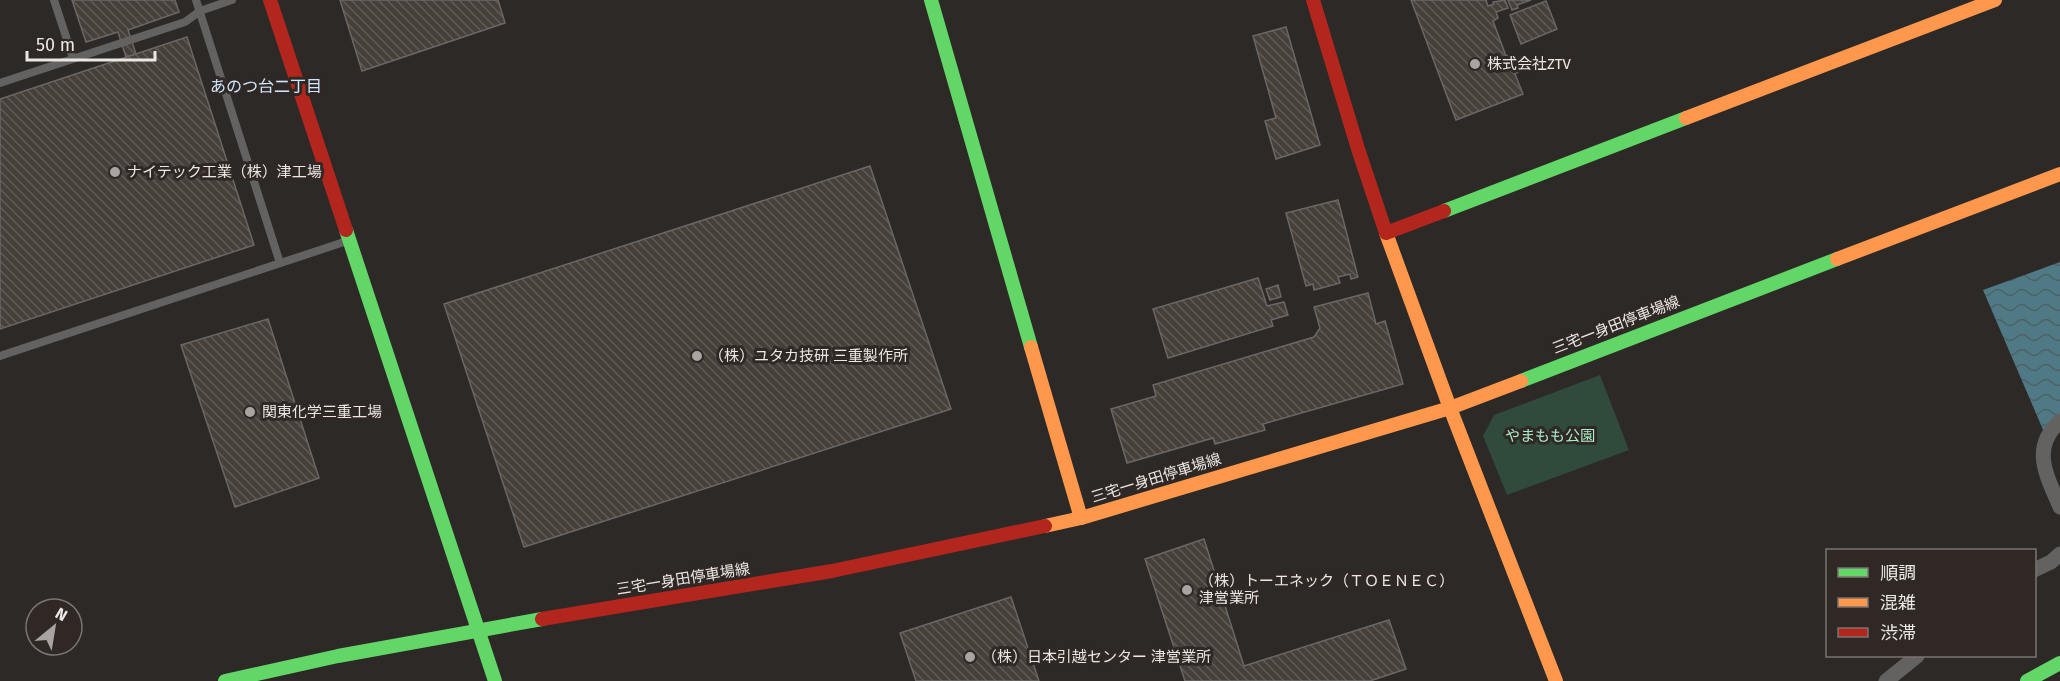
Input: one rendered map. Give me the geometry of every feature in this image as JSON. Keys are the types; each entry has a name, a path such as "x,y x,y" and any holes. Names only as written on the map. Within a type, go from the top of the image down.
{"street":[{"path":"270,0 495,681"},
{"path":"931,0 1081,518"},
{"path":"1313,0 1386,233 1450,408 1556,681"},
{"path":"1386,233 1995,0"},
{"name":"三宅一身田停車場線","path":"225,681 369,649 478,629 785,579 1029,531 1081,518 1450,408 2060,174"},
{"path":"2060,421 2049,431 2042,456 2045,472 2060,507"},
{"path":"2036,569 2051,562 2060,554"},
{"path":"1886,681 1916,657"},
{"path":"2027,681 2060,663"}],"lane":[{"path":"54,0 73,58"},
{"path":"196,0 280,263"},
{"path":"0,83 185,22 200,11 232,0"},
{"path":"0,356 349,240"}],"green space":[{"name":"やまもも公園","path":"1600,375 1629,450 1507,495 1483,436 1494,415"}],"water":[{"path":"2060,262 2060,431 2047,439 1983,290"}],"building":[{"path":"72,0 175,0 179,12 128,30 136,54 126,57 118,32 86,42"},
{"path":"340,0 498,0 505,23 362,71"},
{"name":"株式会社ZTV","path":"1411,0 1486,0 1488,6 1494,4 1493,2 1505,0 1508,8 1496,12 1498,18 1493,21 1506,56 1511,54 1518,72 1515,74 1523,94 1456,120"},
{"path":"1508,0 1531,0 1517,5 1518,8 1512,10"},
{"path":"1546,1 1557,29 1521,44 1510,15"},
{"path":"1286,27 1320,145 1276,159 1265,121 1276,118 1253,36"},
{"name":"ナイテック工業（株）津工場","path":"187,37 254,245 0,329 0,99"},
{"name":"（株）ユタカ技研 三重製作所","path":"870,166 951,409 524,547 444,304"},
{"path":"1338,200 1358,277 1351,279 1350,274 1338,277 1340,283 1314,290 1313,284 1306,286 1286,213"},
{"path":"1258,278 1267,306 1284,302 1288,315 1271,320 1273,326 1168,358 1153,309"},
{"path":"1278,285 1281,297 1270,300 1266,289"},
{"path":"1368,293 1376,324 1385,321 1403,384 1263,424 1265,430 1215,444 1213,438 1127,463 1111,409 1156,396 1153,385 1314,337 1320,328 1314,307"},
{"name":"関東化学三重工場","path":"268,319 319,478 235,507 181,345"},
{"name":"（株）トーエネック（ＴＯＥＮＥＣ） 津営業所","path":"1204,539 1244,666 1389,620 1406,669 1370,681 1185,681 1145,559"},
{"name":"（株）日本引越センター 津営業所","path":"1011,597 1039,681 916,681 900,633"}],"traffic: fast":[{"path":"931,0 1031,347"},
{"path":"1444,211 1686,118"},
{"path":"346,230 495,681"},
{"path":"1521,381 1837,259"},
{"path":"225,681 338,656 542,619"},
{"path":"2027,681 2060,663"}],"traffic: slow":[{"path":"1686,118 1995,0"},
{"path":"1837,259 2060,174"},
{"path":"1386,233 1450,408 1556,681"},
{"path":"1031,347 1081,518"},
{"path":"1045,526 1081,518 1450,408 1521,381"}],"traffic: jam":[{"path":"270,0 346,230"},
{"path":"1313,0 1386,233 1444,211"},
{"path":"542,619 832,571 1045,526"}],"place":[{"name":"株式会社ZTV","path":"1475,64"},
{"name":"ナイテック工業（株）津工場","path":"115,172"},
{"name":"（株）ユタカ技研 三重製作所","path":"697,356"},
{"name":"関東化学三重工場","path":"250,412"},
{"name":"（株）トーエネック（ＴＯＥＮＥＣ） 津営業所","path":"1187,590"},
{"name":"（株）日本引越センター 津営業所","path":"970,657"}],"district":[{"name":"あのつ台二丁目","path":"266,86"}]}
